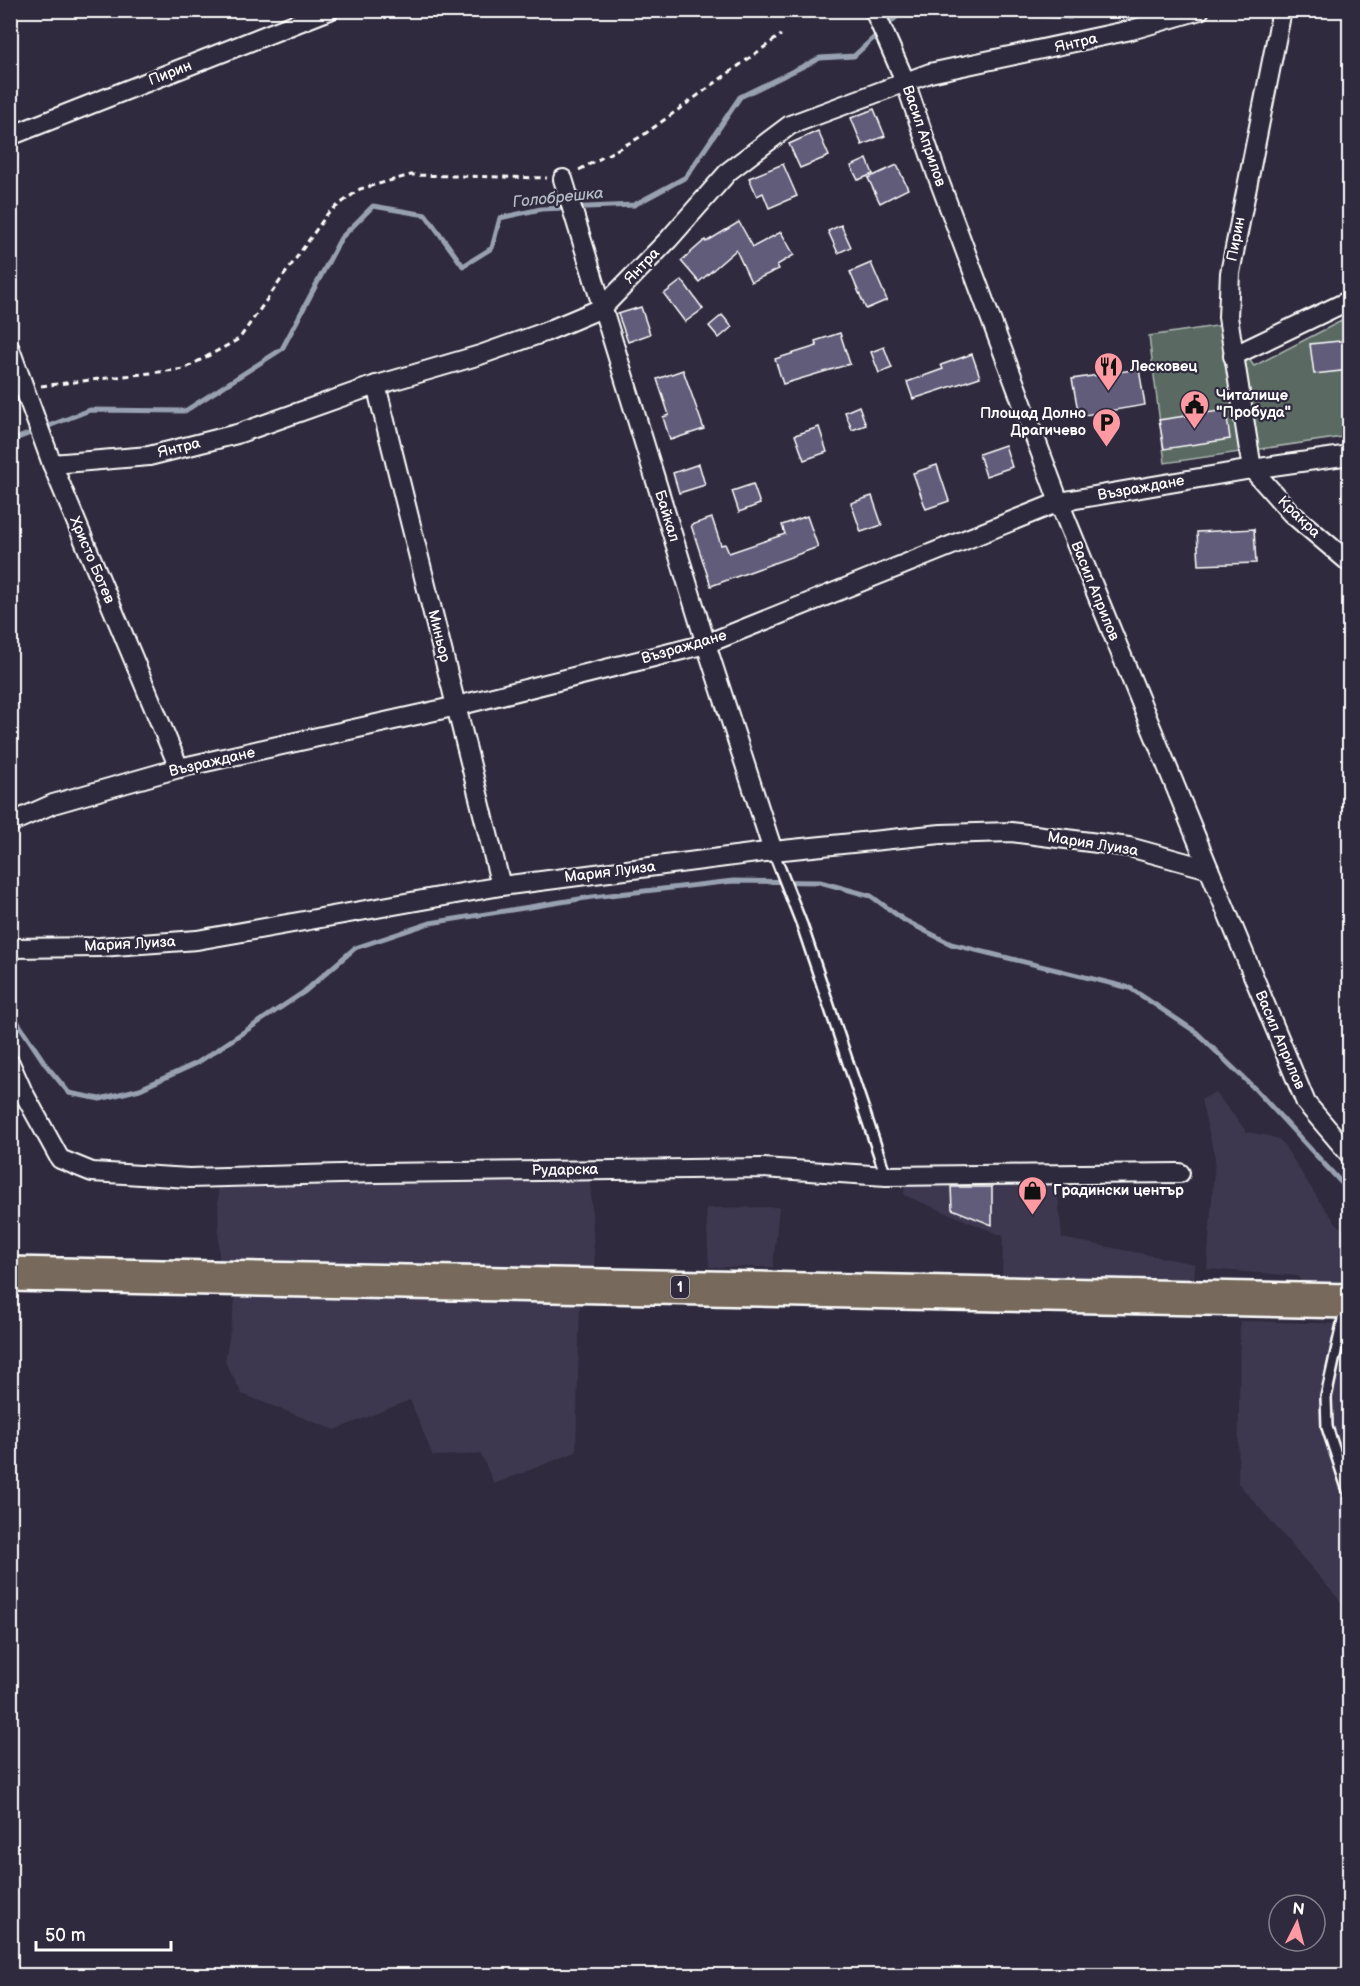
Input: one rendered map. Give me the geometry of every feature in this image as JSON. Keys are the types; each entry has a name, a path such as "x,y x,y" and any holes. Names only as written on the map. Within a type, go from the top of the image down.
{"highway":[{"name":"1","path":"10,1274 1348,1301"}],"street":[{"name":"Пирин","path":"10,135 330,10"},
{"name":"Васил Априлов","path":"874,10 905,81 937,175 1059,502 1306,1103 1350,1155"},
{"name":"Янтра","path":"50,458 148,456 237,434 376,385 480,355 545,332 602,308 669,239 729,171 790,125 930,73 1131,30 1200,10"},
{"name":"Пирин","path":"1252,469 1228,317 1230,273 1282,10"},
{"name":"Байкал","path":"563,179 706,644 773,851"},
{"path":"1233,356 1350,300"},
{"name":"Христо Ботев","path":"10,349 22,392 179,768"},
{"name":"Миньор","path":"376,385 501,886"},
{"name":"Възраждане","path":"10,823 53,804 179,768 457,706 706,644 1059,502 1252,469 1350,455"},
{"name":"Кракра","path":"1252,469 1291,513 1350,563"},
{"name":"Мария Луиза","path":"10,948 100,947 197,940 501,886 773,851 940,834 1011,832 1129,847 1209,869"},
{"name":"Рударска","path":"10,1063 22,1090 60,1159 92,1172 189,1178 412,1172 763,1168 886,1176 1180,1173"}],"lane":[{"path":"773,851 790,893 886,1176"},
{"path":"1348,1301 1326,1397 1327,1427 1350,1497"}],"path":[{"path":"22,392 184,369 239,339 328,213 360,189 411,175 563,179 642,136 782,35"}],"shaded area":[{"path":"1215,1092 1247,1132 1270,1136 1282,1142 1318,1199 1336,1223 1349,1234 1349,1286 1302,1285 1298,1276 1207,1269 1215,1157 1201,1100"},
{"path":"590,1178 595,1268 219,1263 218,1188"},
{"path":"905,1184 1057,1185 1062,1238 1195,1264 1194,1282 1002,1276 1003,1236 904,1195"},
{"path":"779,1207 773,1267 709,1267 706,1208"},
{"path":"236,1295 580,1303 576,1452 494,1484 481,1454 433,1456 410,1400 335,1430 242,1394 225,1362"},
{"path":"1240,1321 1349,1324 1349,1611 1238,1483"}],"green space":[{"path":"1349,317 1349,436 1165,463 1149,336 1223,325 1254,366"}],"building":[{"path":"874,109 885,136 862,145 851,118"},
{"path":"818,131 829,156 800,168 789,144"},
{"path":"867,159 873,174 858,180 851,166"},
{"path":"783,164 797,196 769,208 763,193 757,196 749,178"},
{"path":"897,165 908,189 880,203 868,178"},
{"path":"739,222 753,247 781,232 794,255 777,265 779,269 751,282 736,250 699,282 681,261 705,240 706,242"},
{"path":"841,225 851,247 838,253 828,231"},
{"path":"871,263 887,300 866,309 850,272"},
{"path":"682,280 703,309 685,322 664,294"},
{"path":"641,307 650,334 628,342 618,314"},
{"path":"722,315 732,327 719,338 709,326"},
{"path":"840,333 850,364 783,384 775,359 817,346 815,341"},
{"path":"1350,340 1350,370 1314,374 1310,344"},
{"path":"884,347 892,368 879,373 871,352"},
{"path":"972,354 980,377 913,399 907,382 943,369 941,365"},
{"name":"Лесковец","path":"1139,369 1145,405 1079,416 1072,379"},
{"path":"683,370 704,429 670,440 663,417 669,415 657,379"},
{"path":"859,406 866,425 852,430 845,412"},
{"name":"Читалище \"Пробуда\"","path":"1226,410 1230,439 1164,449 1159,420"},
{"path":"819,427 827,452 804,460 795,435"},
{"path":"1005,445 1012,467 986,476 979,454"},
{"path":"699,464 705,485 679,493 673,473"},
{"path":"937,465 949,501 926,509 913,473"},
{"path":"753,484 760,504 739,512 732,491"},
{"path":"872,496 882,525 861,532 851,503"},
{"path":"807,516 818,547 711,586 691,525 712,518 721,545 725,544 729,553 785,534 782,525"},
{"path":"1254,529 1256,563 1199,565 1197,532"},
{"path":"951,1187 992,1187 992,1225 952,1209"}],"waterway":[{"name":"Голобрешка","path":"10,441 90,410 185,411 282,349 341,238 373,206 426,215 463,266 492,248 500,218 541,209 634,205 686,177 740,97 820,58 854,56 904,10"},
{"name":"Голобрешка","path":"1034,10 1035,15 1070,17 1082,10"},
{"path":"10,1011 46,1065 69,1093 100,1099 140,1089 197,1063 304,992 355,948 430,923 592,897 733,881 820,882 871,896 904,920 951,944 1130,988 1196,1032 1256,1090 1350,1192"}],"place":[{"name":"Лесковец","path":"1109,392"},
{"name":"Читалище \"Пробуда\"","path":"1195,430"},
{"name":"Площад Долно Драгичево","path":"1107,448"},
{"name":"Градински център","path":"1032,1216"}]}
